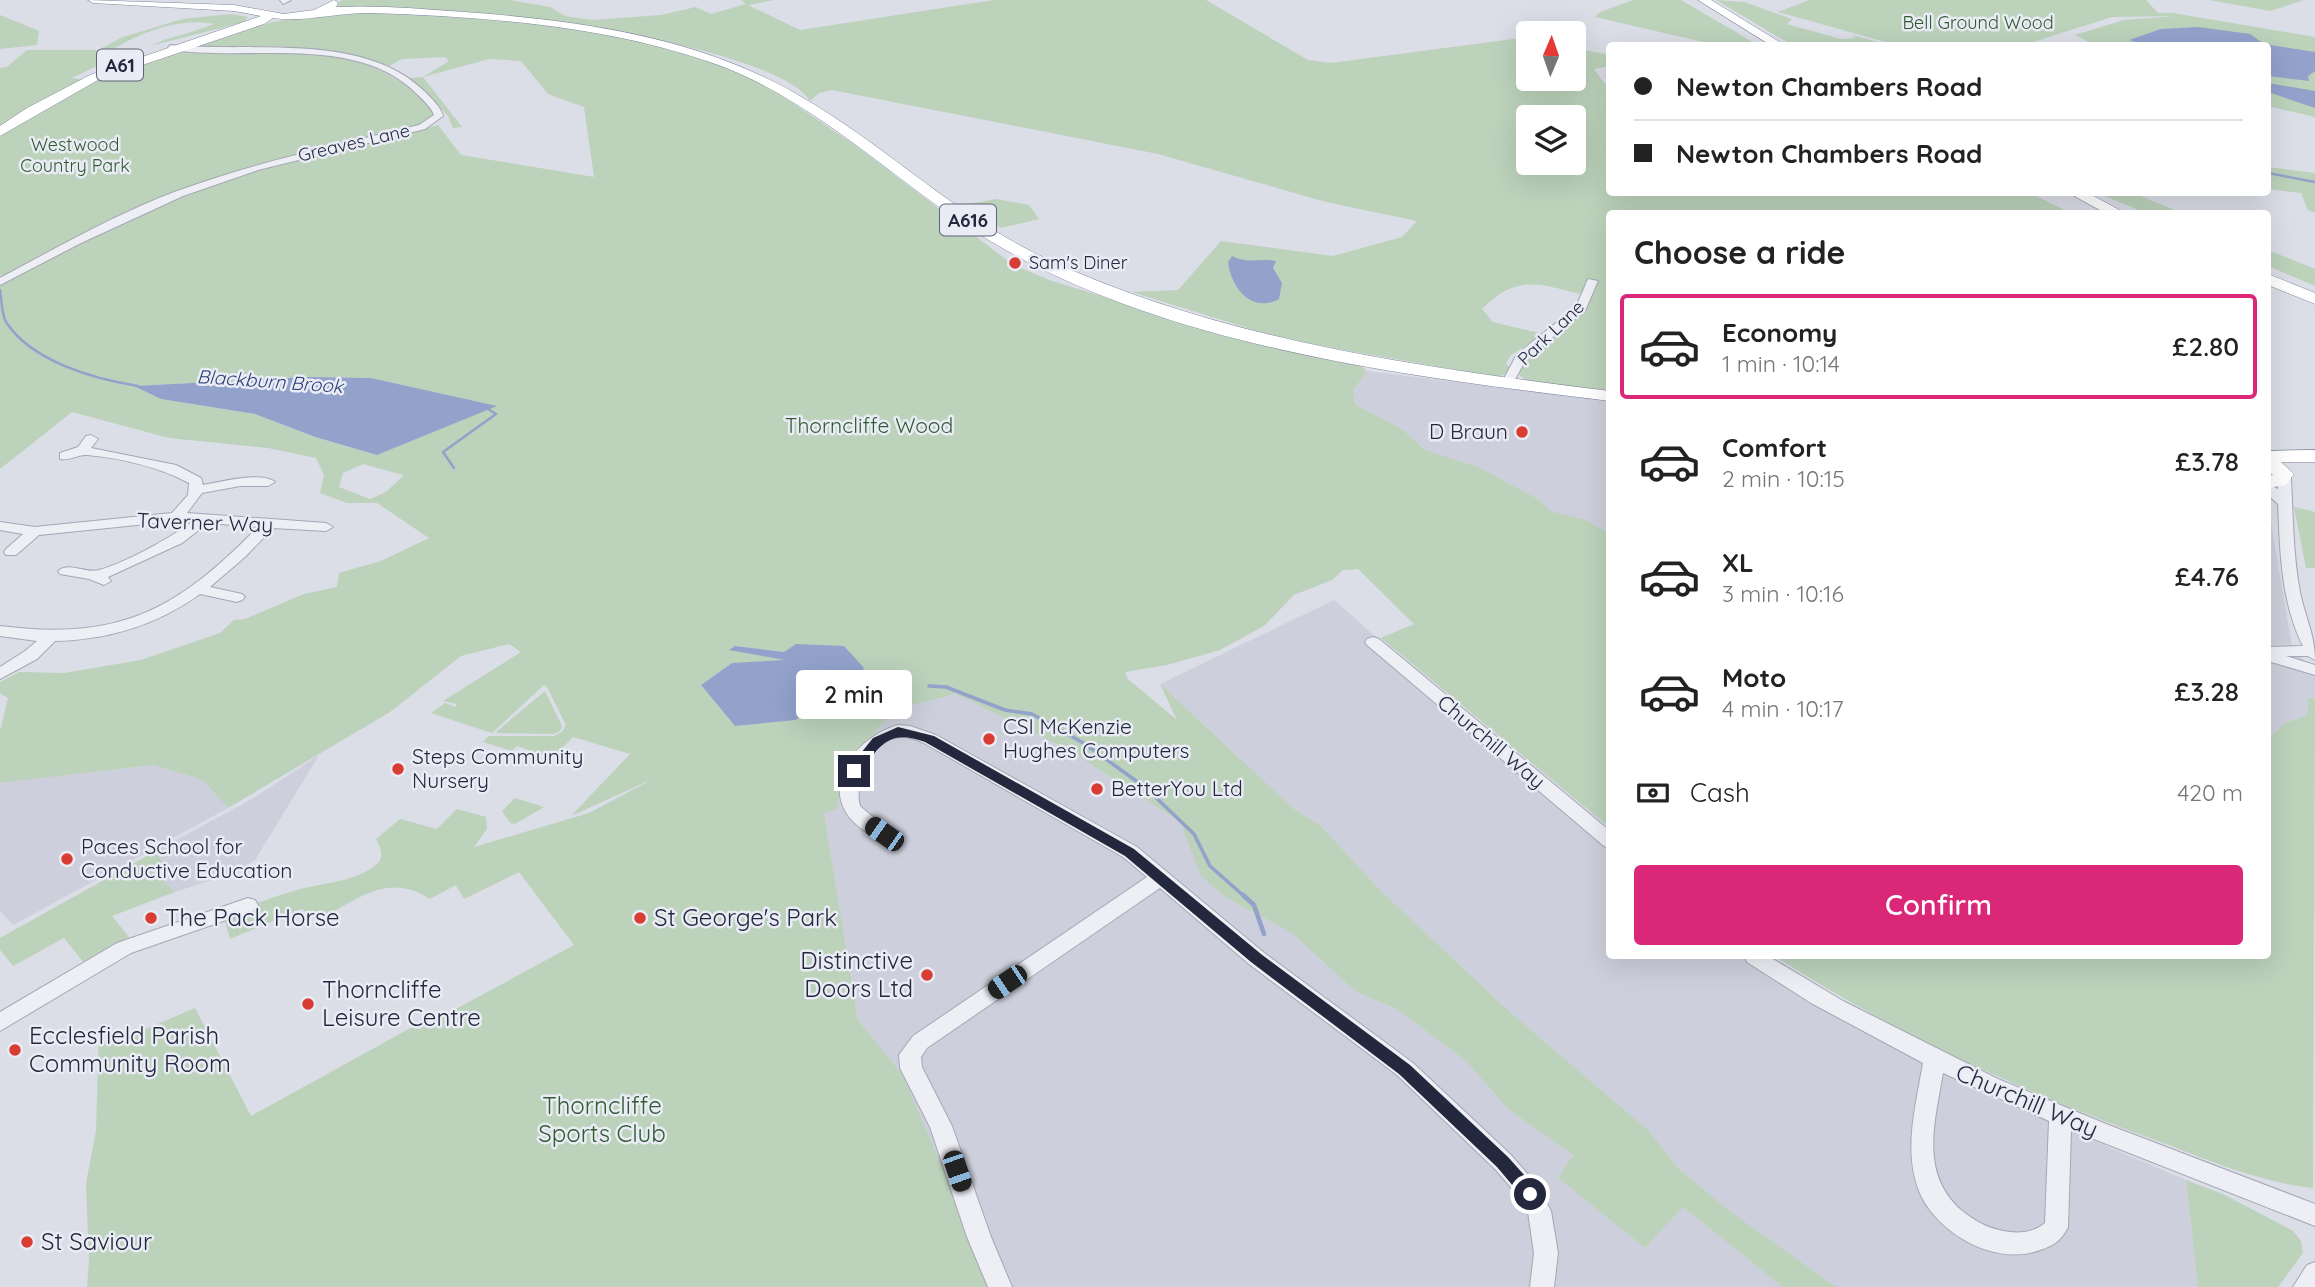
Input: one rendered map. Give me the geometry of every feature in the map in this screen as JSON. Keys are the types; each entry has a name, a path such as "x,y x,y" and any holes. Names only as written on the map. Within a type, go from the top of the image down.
{"highway":[{"path":"93,0 234,8 279,6 302,16 330,4"},
{"path":"1697,1 1760,42"},
{"path":"1697,1 1774,42"},
{"name":"A616","path":"330,4 350,10 539,22 630,37 706,57 766,81 800,101 991,235 1041,262 1103,289 1213,326 1302,349 1507,384 1606,396"},
{"name":"A61","path":"252,24 279,6"},
{"name":"A61","path":"0,132 64,90 170,47 252,24 302,16"},
{"path":"2064,196 2094,210"},
{"path":"2082,196 2112,210"},
{"path":"2271,280 2315,299"},
{"path":"2271,289 2315,308"},
{"path":"2271,459 2315,456"},
{"path":"2276,480 2297,468 2315,465"}],"street":[{"name":"Greaves Lane","path":"1,281 77,241 179,194 255,168 422,127 439,116 426,99 397,74 366,61 170,47"},
{"name":"Park Lane","path":"1507,384 1521,357 1581,309 1592,281"},
{"path":"65,456 87,445 171,468 192,477 197,490"},
{"path":"176,517 197,490 242,479 268,482"},
{"path":"2271,650 2314,653 2293,600 2283,501 2276,480"},
{"name":"Taverner Way","path":"0,526 36,530 176,517 328,529"},
{"path":"65,570 101,579 177,540 204,520"},
{"path":"0,631 49,638 126,627 164,611 201,590 240,556 268,525"},
{"path":"9,555 36,530"},
{"path":"201,590 238,598"},
{"path":"0,674 31,655 49,638"},
{"name":"Churchill Way","path":"1373,642 1606,838"},
{"path":"2271,657 2315,670"},
{"path":"884,834 851,806 848,795 858,762 877,741 898,731 911,732 930,739 1130,852 1256,958 1405,1069 1520,1180 1539,1211 1546,1253 1542,1287"},
{"path":"1000,1287 979,1237 941,1126 911,1068 910,1055 920,1042 1161,877"},
{"path":"0,1023 124,948 248,905"},
{"name":"Churchill Way","path":"1759,959 1850,1015 1934,1060 2060,1117 2315,1215"},
{"path":"1934,1060 1920,1157 1923,1176 1930,1193 1944,1211 1987,1239 2031,1243 2056,1227 2059,1212 2060,1117"},
{"path":"2305,1287 2315,1273"}],"shaded area":[{"path":"1367,371 1606,401 1606,532 1586,520 1549,511 1538,499 1478,467 1425,450 1403,430 1355,404 1353,391"},
{"path":"2271,523 2292,646 2315,673 2315,698 2308,699 2307,715 2285,723 2271,736"},
{"path":"1334,600 1606,840 1606,959 1744,959 1967,1087 2186,1180 2198,1287 1836,1287 1727,1209 1679,1169 1649,1131 1511,1013 1381,891 1321,826 1294,809 1160,684"},
{"path":"956,694 1072,752 1180,822 1202,876 1225,897 1292,933 1356,992 1397,1009 1465,1060 1508,1109 1573,1155 1558,1178 1645,1248 1683,1207 1783,1287 995,1287 902,1074 858,1020 824,812 837,809 844,773 858,750 884,722 904,707"},
{"path":"319,755 255,860 231,874 175,892 155,874 167,867 154,852 252,799"},
{"name":"Paces School for Conductive Education","path":"153,765 203,780 228,808 13,925 0,911 0,783"}],"green space":[{"path":"342,0 509,0 550,7 565,16 592,20 661,15 696,7 711,14 746,4 741,0 774,0 748,5 800,30 994,0 1206,0 1308,60 1331,63 1516,39 1516,91 1586,91 1586,50 1606,54 1606,67 1594,69 1606,84 1606,196 2036,196 2065,210 1606,210 1606,282 1601,283 1606,282 1606,391 1528,381 1519,375 1526,359 1543,341 1577,318 1588,304 1589,296 1532,284 1508,290 1495,297 1482,309 1493,322 1543,334 1511,355 1506,363 1510,368 1506,374 1497,377 1282,339 1132,292 1178,290 1221,241 1333,256 1402,237 1417,221 1326,202 1158,154 832,90 819,93 810,101 796,87 746,64 715,54 603,29 343,8 337,4"},
{"path":"1633,0 1681,0 1753,42 1703,42 1595,17 1600,12"},
{"path":"1716,0 1744,2 1792,19 1787,24 1841,39 1855,38 1852,35 1878,42 1787,42"},
{"name":"Bell Ground Wood","path":"1809,0 2146,0 2158,13 2173,13 2315,37 2315,117 2271,107 2271,42 2089,42 2075,35 2124,20 2175,16 2112,17 2033,42 1886,42 1778,12"},
{"path":"2209,0 2304,0 2270,11"},
{"path":"334,11 517,21 602,33 674,49 716,63 759,80 859,148 1012,264 1049,280 1137,307 1357,363 1367,371 1353,391 1355,404 1403,430 1425,450 1478,467 1538,499 1550,511 1586,520 1606,532 1606,825 1381,638 1414,624 1358,569 1343,570 1332,580 1294,595 1264,626 1220,650 1167,665 1125,672 1128,679 1177,720 1160,684 1294,809 1321,826 1381,891 1511,1013 1649,1131 1679,1169 1727,1209 1836,1287 1783,1287 1683,1207 1645,1248 1558,1178 1573,1155 1508,1109 1465,1060 1397,1009 1356,992 1292,933 1225,897 1201,876 1180,822 1072,752 958,695 954,690 956,694 904,707 884,722 858,750 844,773 837,809 824,813 858,1020 902,1074 995,1287 87,1287 89,1261 86,1183 96,1131 99,1034 108,1045 195,1008 251,1116 416,1025 419,1029 574,945 519,872 464,899 456,885 430,899 415,891 386,888 360,897 318,920 302,909 230,939 223,915 291,892 360,875 377,864 381,858 376,839 400,819 437,829 457,809 486,817 487,829 474,847 589,813 655,778 571,816 630,754 573,737 552,758 517,746 512,751 483,742 489,736 554,736 562,732 566,725 547,687 544,685 492,733 431,713 445,703 455,707 457,704 443,701 521,652 509,644 461,656 390,712 228,808 203,780 153,765 0,783 0,731 8,698 0,693 0,682 19,672 64,673 141,660 220,633 234,620 245,619 304,594 337,587 339,573 381,561 429,538 377,503 347,503 320,493 324,475 316,458 268,448 169,438 72,412 0,469 0,284 151,209 227,178 438,125 461,155 594,177 584,107 548,94 521,61 489,59 423,77 449,61 445,57 402,59 389,66 366,59 358,62 391,76 412,90 430,107 436,117 427,124 223,175 147,205 9,276 0,275 0,68 7,67 27,50 98,50 123,37 183,19 230,14 248,17 244,22 150,46 214,24 187,23 160,28 110,51 126,52 72,78 92,81 175,52 203,48 195,42 273,22","holes":["310,377 371,378 495,406 377,455 314,437 255,414 161,399 135,386","363,464 403,475 403,476 386,492 370,499 339,487 343,473","735,646 784,652 864,668 857,679 848,680 796,720 735,726 701,685 732,663 773,663 787,660"]},
{"path":"0,15 39,31 37,45 0,49"},
{"path":"423,77 462,127 453,128 448,116 410,78"},
{"path":"2271,167 2315,173 2315,213 2308,210 2301,193 2271,189"},
{"path":"2104,196 2140,196 2175,210 2139,210"},
{"path":"996,199 1029,205 1039,219 1001,228 963,205"},
{"path":"2271,251 2315,269 2315,286 2271,267"},
{"path":"2294,507 2315,512 2315,568 2306,568"},
{"path":"545,691 562,726 560,731 554,734 495,733"},
{"path":"2308,698 2315,698 2313,1188 2276,1182 2220,1165 2014,1084 1868,1012 1780,959 2271,959 2271,736 2285,723 2307,715"},
{"path":"515,798 544,807 515,824 510,823 502,811"},
{"path":"154,852 168,867 156,874 175,892 112,916 129,937 84,963 64,938 13,966 0,950 0,938"},
{"path":"2186,1180 2223,1194 2293,1231 2301,1241 2303,1253 2278,1287 2198,1287"}],"water":[{"path":"2198,27 2250,34 2261,42 2129,40 2161,29"},
{"path":"2271,45 2315,52 2315,71 2308,76 2309,81 2271,76"},
{"path":"2271,84 2315,91 2315,108 2271,93"},
{"path":"1232,256 1243,260 1276,261 1273,268 1282,283 1279,299 1260,303 1244,296 1230,271 1228,262"},
{"path":"310,377 371,378 497,406 377,455 315,437 255,414 161,399 134,386"},
{"path":"796,644 844,646 864,668 857,680 848,680 796,720 735,726 701,685 732,663 785,660 729,650 735,646 784,652"}],"waterway":[{"path":"2271,174 2315,182"},
{"name":"Blackburn Brook","path":"0,290 6,322 17,336 32,348 84,373 138,386"},
{"name":"Blackburn Brook","path":"454,468 443,452 496,414 488,409"},
{"name":"Blackburn Brook","path":"929,686 946,687 1005,710 1032,714 1085,744 1146,788 1194,834 1210,866 1245,897"},
{"name":"Blackburn Brook","path":"1243,895 1254,905 1264,934"}],"place":[{"name":"Sam's Diner","path":"1015,263"},
{"name":"D Braun","path":"1522,432"},
{"name":"CSI McKenzie Hughes Computers","path":"989,739"},
{"name":"Steps Community Nursery","path":"398,769"},
{"name":"BetterYou Ltd","path":"1097,789"},
{"name":"Paces School for Conductive Education","path":"67,859"},
{"name":"The Pack Horse","path":"151,918"},
{"name":"St George's Park","path":"640,918"},
{"name":"Distinctive Doors Ltd","path":"927,975"},
{"name":"Thorncliffe Leisure Centre","path":"308,1004"},
{"name":"Ecclesfield Parish Community Room","path":"15,1050"},
{"name":"St Saviour","path":"27,1242"}],"route":[{"path":"854,771 858,762 877,741 898,731 911,732 930,739 1130,852 1256,958 1405,1069 1503,1162 1530,1194"}],"park label":[{"name":"Westwood Country Park","path":"75,155"},
{"name":"Thorncliffe Wood","path":"869,426"},
{"name":"Thorncliffe Sports Club","path":"602,1120"}]}
